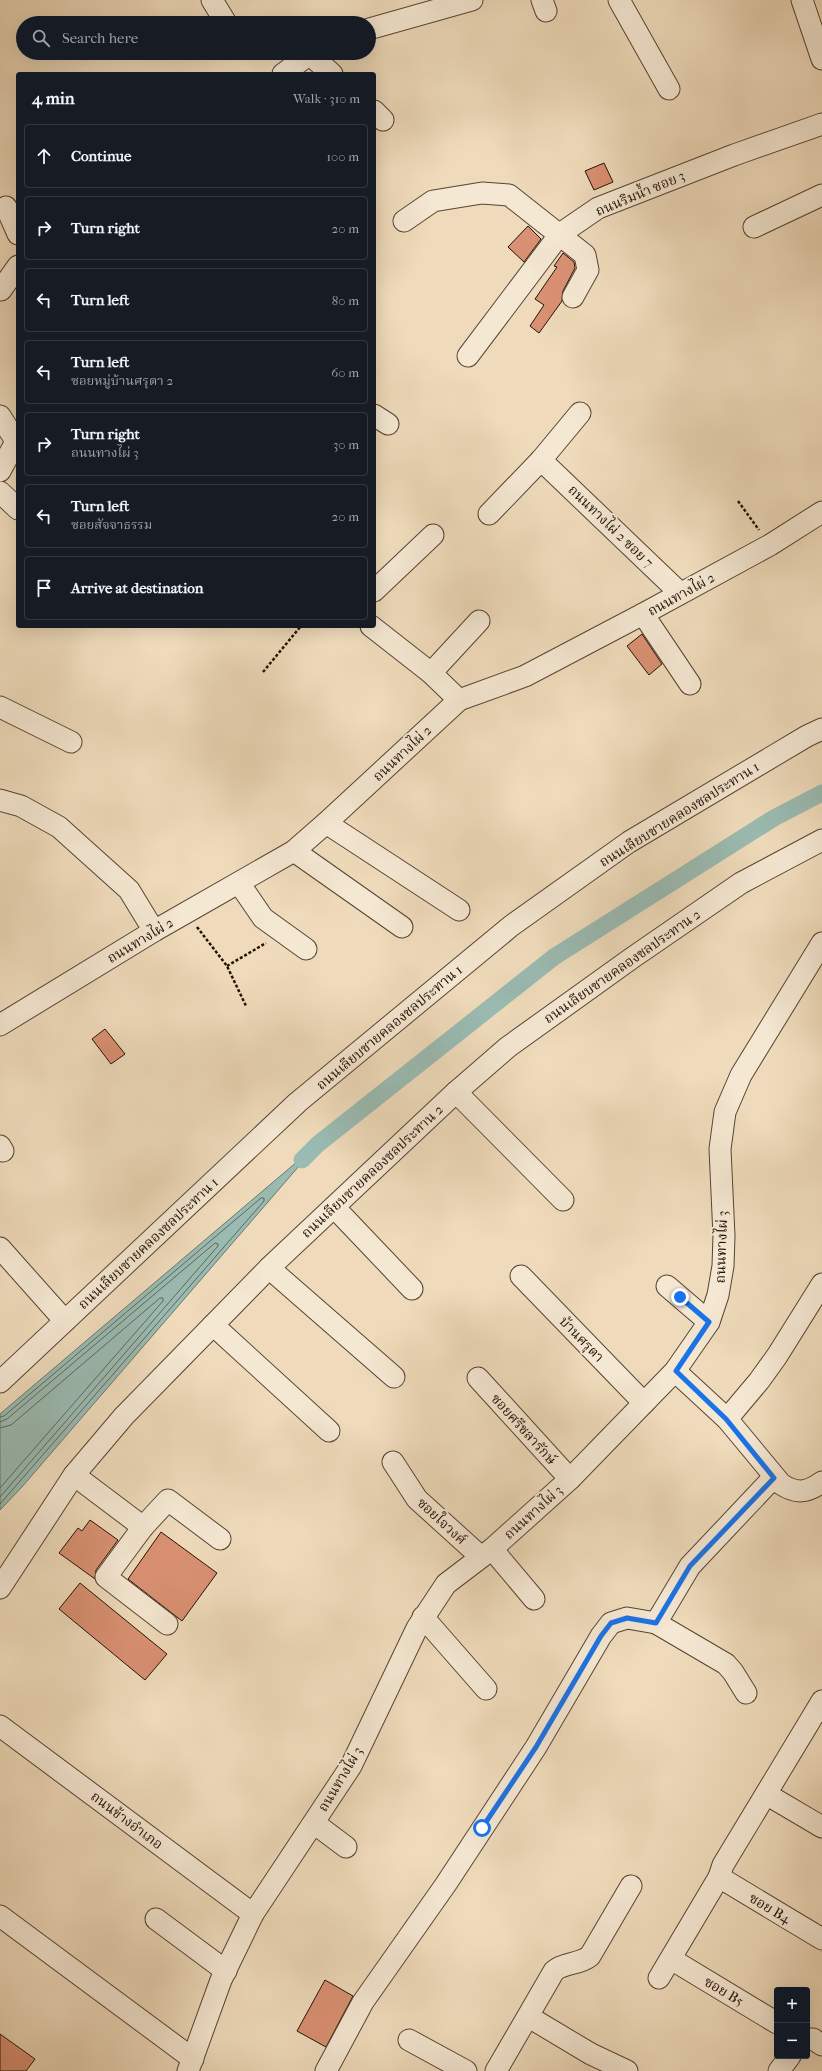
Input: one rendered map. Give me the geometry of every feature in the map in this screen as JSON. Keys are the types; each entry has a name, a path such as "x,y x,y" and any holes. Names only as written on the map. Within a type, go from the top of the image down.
{"street":[{"path":"212,0 222,16"},
{"path":"376,28 472,0"},
{"path":"619,0 669,89"},
{"path":"802,0 822,59"},
{"path":"286,72 302,60"},
{"path":"317,60 330,72"},
{"name":"ถนนริมน้ำ ซอย 3","path":"468,356 560,234 598,208 734,155 822,124"},
{"path":"404,221 433,201 482,193 508,195 586,255 588,270 573,297"},
{"path":"754,227 822,195"},
{"path":"6,207 16,230"},
{"path":"1,290 16,269"},
{"path":"489,514 541,460 580,413"},
{"path":"0,416 16,438"},
{"path":"0,470 16,441"},
{"name":"ถนนทางไผ่ 2 ซอย 7","path":"541,460 680,593"},
{"path":"0,492 16,507"},
{"name":"ถนนทางไผ่ 2","path":"0,1025 154,931 294,851 326,824 459,700 525,676 770,545 822,512"},
{"path":"376,589 433,535"},
{"path":"643,614 690,684"},
{"path":"431,673 479,621"},
{"path":"374,628 431,673 459,700"},
{"path":"0,707 71,742"},
{"name":"ถนนเลียบชายคลองชลประทาน 1","path":"0,1382 298,1102 511,926 628,842 807,736 822,729"},
{"path":"0,800 21,806 59,827 129,890 154,931"},
{"path":"326,824 458,910"},
{"name":"ถนนเลียบชายคลองชลประทาน 2","path":"0,1588 74,1475 124,1416 269,1268 456,1092 508,1047 632,958 741,883 822,840"},
{"path":"294,851 402,927"},
{"path":"239,883 264,918 306,949"},
{"name":"ถนนทางไผ่ 3","path":"190,2065 226,1971 253,1914 352,1766 423,1617 446,1584 487,1553 570,1479 676,1371 709,1322 718,1295 723,1266 724,1236 720,1149 725,1112 741,1075 822,943"},
{"path":"456,1092 563,1200"},
{"path":"334,1207 412,1289"},
{"path":"0,1248 66,1321"},
{"path":"269,1268 394,1377"},
{"name":"บ้านศรุตา","path":"521,1276 644,1403"},
{"path":"726,1419 759,1381 777,1356 822,1284"},
{"path":"667,1286 709,1322"},
{"path":"213,1325 329,1431"},
{"path":"676,1371 726,1419 774,1478 788,1489 796,1492 805,1492 822,1482"},
{"name":"ซอยศรีชลารักษ์","path":"478,1378 570,1479"},
{"name":"ซอยใจวงศ์","path":"393,1462 417,1499 487,1553 534,1599"},
{"path":"74,1475 143,1527"},
{"path":"656,1623 690,1566 774,1478"},
{"path":"167,1624 106,1577 143,1527 168,1500 220,1540"},
{"path":"423,1617 486,1689"},
{"path":"326,2071 363,2002 446,1884 536,1747 601,1636 611,1623 627,1618 656,1623 726,1664 733,1672 746,1693"},
{"path":"659,1978 719,1877 723,1865 766,1794 819,1712"},
{"name":"ถนนข้างอำเภอ","path":"3,1733 253,1914"},
{"path":"766,1794 822,1827"},
{"path":"314,1823 346,1848"},
{"name":"ซอย B4","path":"719,1877 822,1939"},
{"path":"496,2071 554,1971 563,1965 582,1961 593,1952 631,1886"},
{"path":"0,1916 190,2065"},
{"path":"156,1919 226,1971"},
{"name":"ซอย B5","path":"671,1959 774,2020"},
{"path":"528,2017 591,2054 627,2071"},
{"path":"409,2040 466,2071"},
{"path":"810,2040 822,2045"},
{"path":"780,2071 788,2059"}],"path":[{"path":"738,501 770,545"},
{"path":"263,672 299,628"},
{"path":"186,913 227,966 246,1006"},
{"path":"227,966 284,933"}],"water":[{"path":"318,1144 21,1488 0,1510 0,1414"}],"building":[{"path":"604,163 613,182 594,190 585,171"},
{"path":"528,226 541,239 524,262 508,247"},
{"path":"563,253 574,262 575,268 563,291 562,301 539,333 530,326 544,305 535,299 557,267 554,266"},
{"path":"642,634 662,664 649,675 627,646"},
{"path":"105,1029 125,1054 111,1064 92,1039"},
{"path":"90,1520 118,1540 96,1570 95,1579 59,1553 78,1528 82,1531"},
{"path":"161,1532 217,1573 182,1621 128,1579"},
{"path":"80,1583 167,1654 145,1680 59,1609"},
{"path":"325,1980 353,1996 326,2047 297,2031"},
{"path":"0,2034 35,2059 26,2071 0,2071"}],"waterway":[{"path":"302,1160 318,1144 554,957 774,818 822,793"}],"route":[{"path":"482,1828 536,1747 601,1636 611,1623 627,1618 656,1623 684,1573 774,1478 726,1419 676,1371 709,1322 680,1297"}]}
